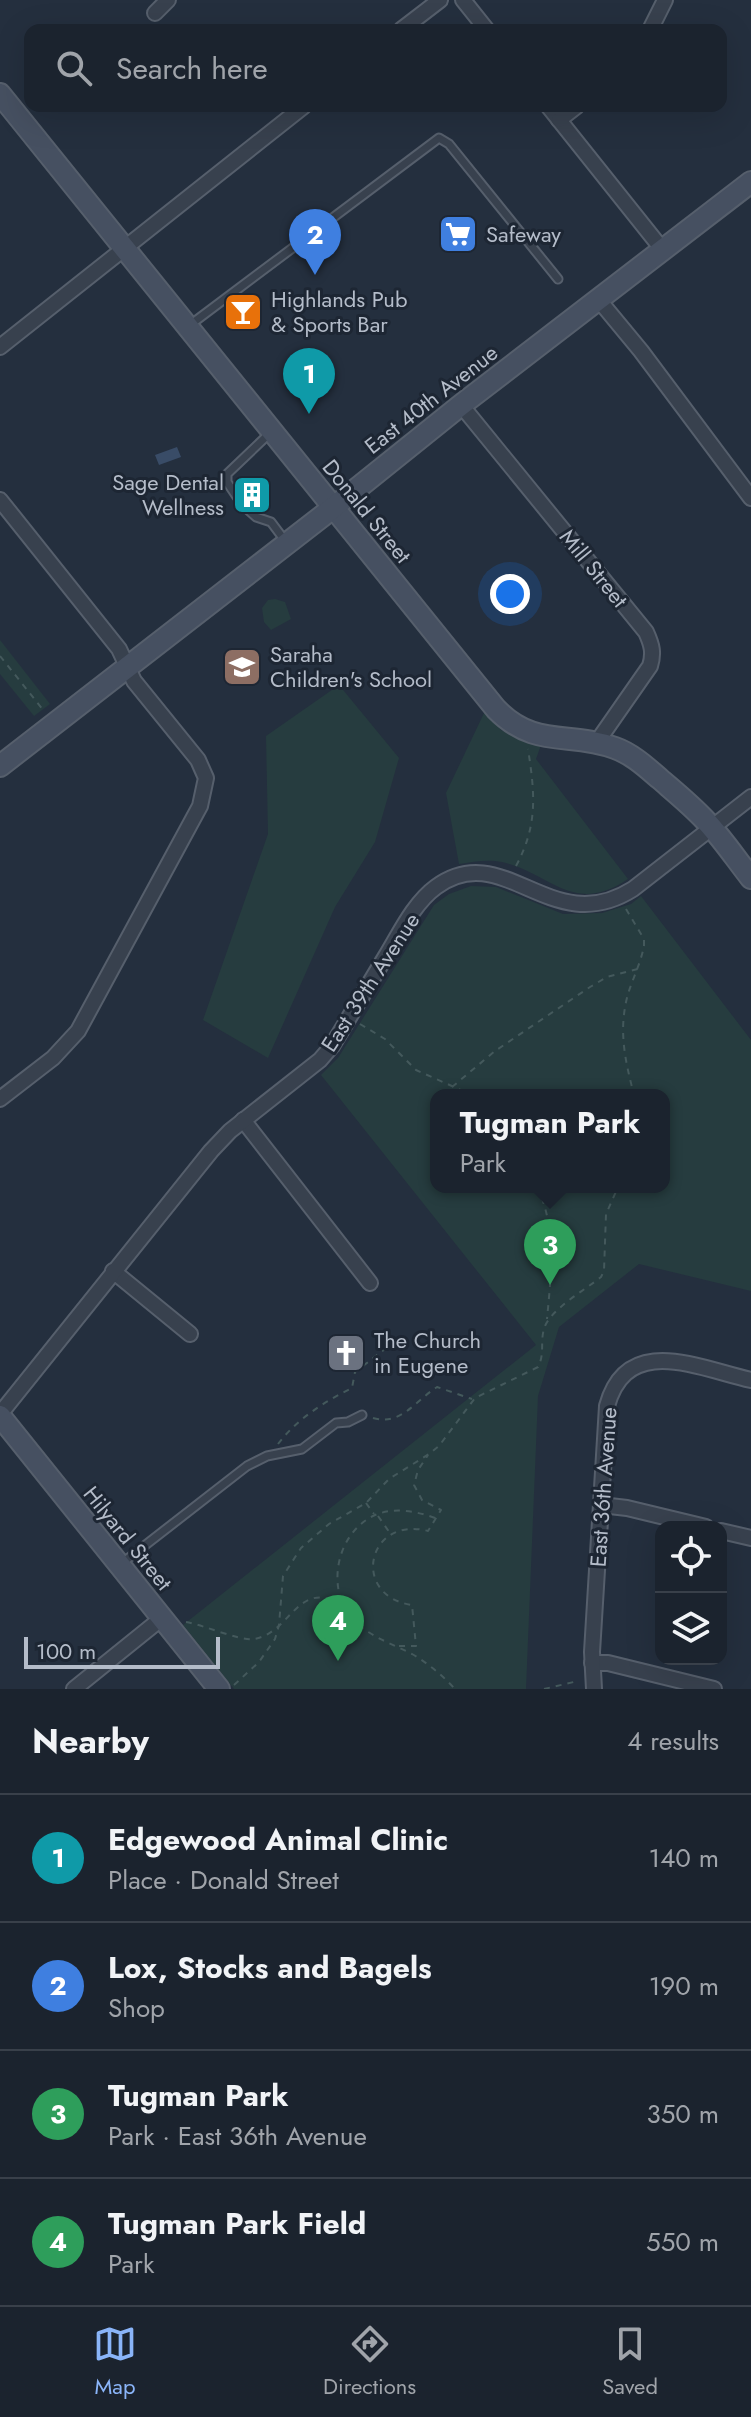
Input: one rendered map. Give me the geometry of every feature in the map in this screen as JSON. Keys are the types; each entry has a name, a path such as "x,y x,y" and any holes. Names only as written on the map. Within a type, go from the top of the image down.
{"street":[{"path":"155,13 168,0"},
{"path":"409,24 440,0"},
{"path":"463,0 482,24"},
{"path":"653,24 665,0"},
{"name":"Donald Street","path":"0,94 496,709 510,723 525,731 553,738 597,742 636,759 712,827 751,878"},
{"path":"0,347 296,112"},
{"path":"553,112 662,249"},
{"path":"559,120 569,112"},
{"name":"East 40th Avenue","path":"0,766 662,249 748,191"},
{"path":"598,299 648,360 751,498"},
{"name":"Mill Street","path":"461,405 651,642 653,653 650,666 597,742"},
{"path":"0,500 119,649 134,681 198,760 206,778 200,806 78,1031 53,1058 5,1095 0,1079"},
{"name":"East 39th Avenue","path":"0,1415 211,1151 243,1120 320,1060 332,1046 403,928 437,886 473,873 509,878 563,903 583,905 619,898 751,797"},
{"path":"243,1120 370,1283"},
{"path":"113,1271 190,1334"},
{"name":"East 36th Avenue","path":"593,1677 607,1406 611,1390 629,1368 656,1360 751,1380"},
{"name":"Hilyard Street","path":"0,1415 219,1689"},
{"path":"601,1505 681,1521"},
{"path":"727,1532 751,1538"},
{"path":"74,1689 162,1618"},
{"path":"593,1677 608,1663 714,1689"}],"lane":[{"path":"188,326 439,138 449,144 558,279"},
{"path":"237,497 227,482 227,474 272,431"},
{"path":"247,509 256,517 271,522 286,543"},
{"path":"120,1565 247,1466 267,1456 302,1449 336,1423 348,1422 362,1415"}],"path":[{"path":"0,656 44,712"},
{"path":"509,878 523,853 535,811 525,731"},
{"path":"619,898 644,939 622,1029 622,1044 633,1089"},
{"path":"452,1087 495,1051 590,987 607,977 638,969"},
{"path":"349,1018 385,1039 416,1070 457,1089"},
{"path":"229,1689 251,1671 269,1650 279,1625 283,1576 301,1548 329,1524 366,1503 389,1479 439,1446 474,1400 538,1367 543,1358 543,1332 547,1321 550,1234 548,1215 539,1193"},
{"path":"547,1321 601,1277 604,1271 606,1214 615,1193"},
{"path":"278,1444 287,1432 324,1402 352,1388 355,1372 389,1346 377,1331"},
{"path":"362,1415 385,1421 394,1419 437,1387 474,1400"},
{"path":"394,1646 416,1646 412,1605 388,1598 380,1589 374,1577 375,1553 381,1542 402,1529 428,1531 441,1510 422,1500 414,1485 414,1477 429,1454"},
{"path":"366,1503 391,1534"},
{"path":"343,1605 338,1577 341,1554 356,1530 376,1515 403,1510 435,1518"},
{"path":"162,1618 211,1627 250,1640 279,1625 306,1599 328,1598 343,1605 361,1627 434,1668 455,1689"},
{"path":"544,1689 593,1677"}],"green space":[{"path":"268,600 285,602 291,619 271,630 264,622 262,608"},
{"path":"0,640 50,704 34,716 0,674"},
{"path":"339,685 399,758 375,842 335,907 268,1058 203,1020 268,834 266,736"},
{"path":"485,711 501,730 541,745 536,759 628,879 592,894 577,893 502,862 459,864 446,793"},
{"path":"471,886 496,887 563,914 602,913 631,904 641,896 751,1040 751,1291 639,1264 559,1327 538,1396 526,1689 234,1689 183,1625 536,1345 321,1075 338,1058 434,905 449,894"}],"water":[{"path":"177,447 181,457 159,465 155,455"}],"place":[{"name":"Safeway","path":"458,234"},
{"name":"Lox, Stocks and Bagels","path":"315,275"},
{"name":"Highlands Pub & Sports Bar","path":"243,312"},
{"name":"Edgewood Animal Clinic","path":"309,414"},
{"name":"Sage Dental Wellness","path":"252,495"},
{"name":"Saraha Children's School","path":"242,667"},
{"name":"Tugman Park","path":"550,1285"},
{"name":"The Church in Eugene","path":"346,1353"},
{"name":"Tugman Park Field","path":"338,1661"}]}
